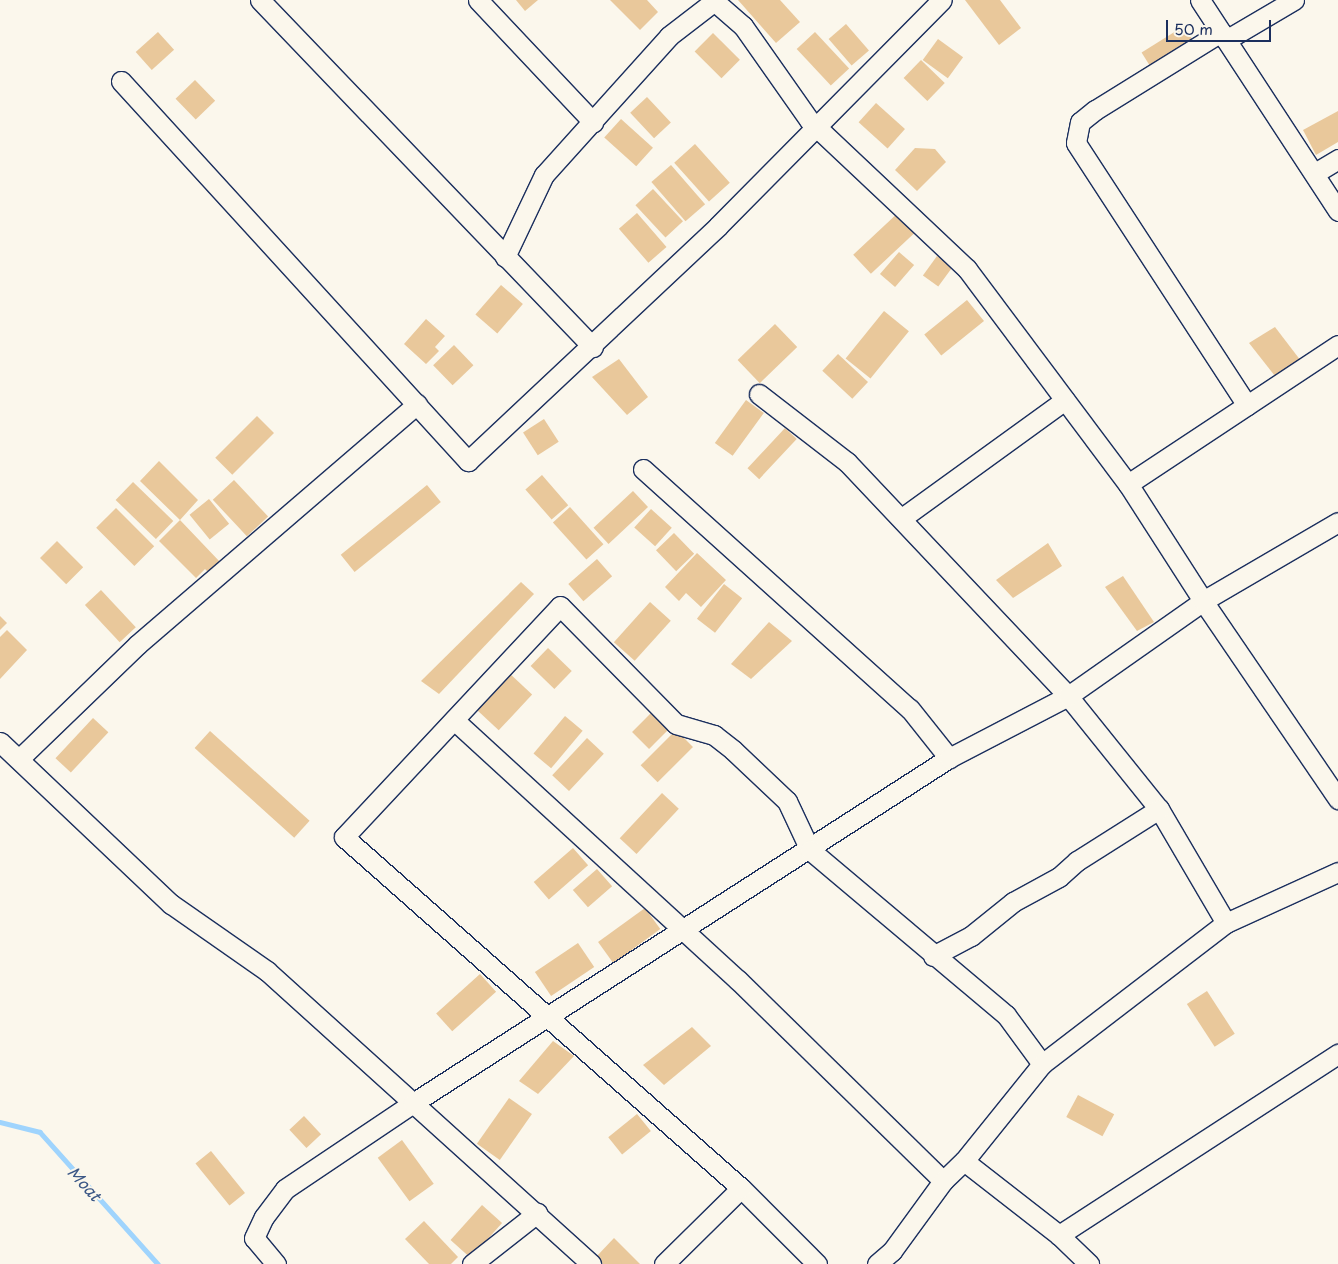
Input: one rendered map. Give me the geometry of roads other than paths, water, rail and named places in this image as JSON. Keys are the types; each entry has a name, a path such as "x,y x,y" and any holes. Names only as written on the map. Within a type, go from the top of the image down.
{"street":[{"path":"260,0 505,258 593,347"},
{"path":"478,0 593,122"},
{"path":"505,258 544,174 669,36 715,0 742,26 817,128 967,269 1128,484 1203,601 1338,799"},
{"path":"120,81 468,461 593,347 817,128 942,0"},
{"path":"1200,0 1315,172 1338,211"},
{"path":"1247,405 1076,143 1080,122 1095,110 1224,36 1294,0"},
{"path":"1315,172 1338,159"},
{"path":"1128,484 1338,345"},
{"path":"759,394 847,462 902,518 1068,696 1159,809 1226,923"},
{"path":"902,518 1065,400"},
{"path":"19,759 138,644 416,404"},
{"path":"643,469 910,709 949,758"},
{"path":"276,1264 254,1238 264,1217 285,1189 413,1103 550,1017 680,930 810,850 949,758 1068,696 1203,601 1336,528"},
{"path":"817,1264 741,1188 550,1017 344,837 560,606 676,724 714,735 787,802 810,850 933,956 1006,1015 1042,1064"},
{"path":"454,720 680,930 738,980 943,1180"},
{"path":"0,742 171,904 267,971 592,1264"},
{"path":"933,956 971,936 1012,902 1059,877 1077,861 1159,809"},
{"path":"876,1264 897,1257 943,1180 964,1161 1042,1064 1226,923 1338,872"},
{"path":"1059,1235 1338,1054"},
{"path":"964,1161 1059,1235 1089,1264"},
{"path":"664,1264 741,1188"},
{"path":"472,1264 537,1214"}],"waterway":[{"name":"Moat","path":"0,1122 40,1132 158,1264"}]}
